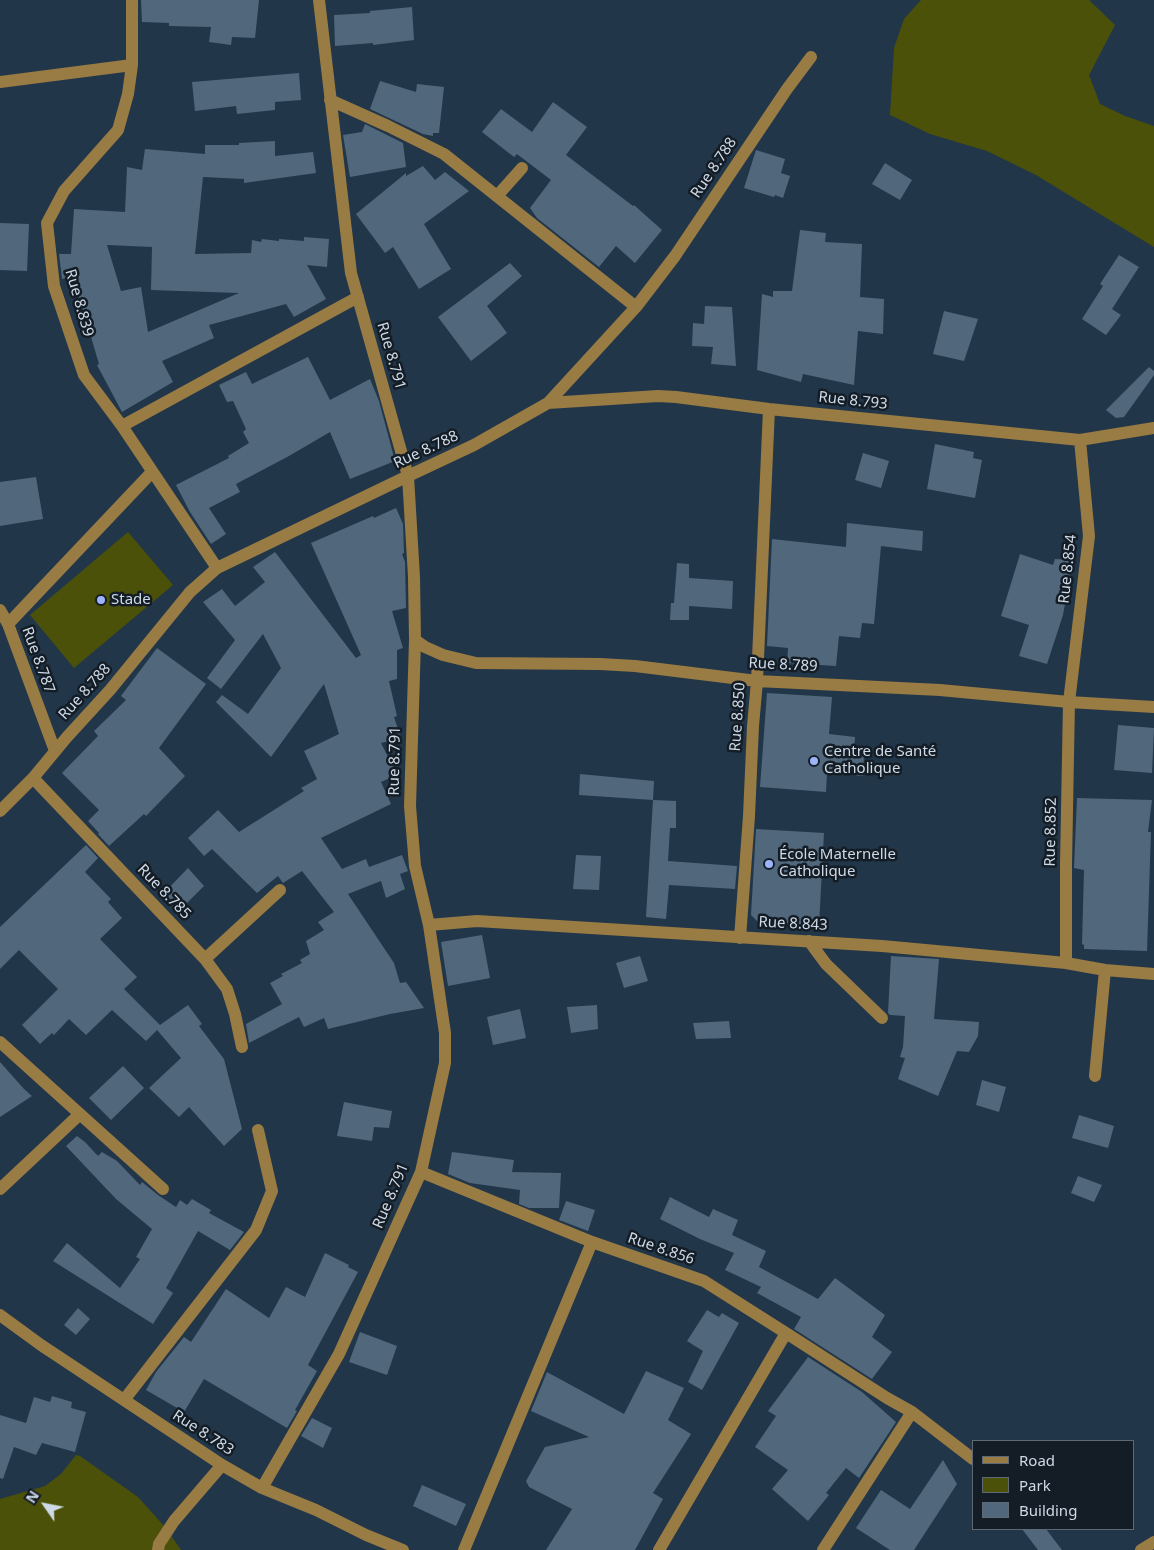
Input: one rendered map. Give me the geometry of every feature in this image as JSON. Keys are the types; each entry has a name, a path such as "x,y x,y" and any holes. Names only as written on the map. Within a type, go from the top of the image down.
{"street":[{"name":"Rue 8.839","path":"132,0 132,65 128,94 118,130 64,191 47,223 54,286 84,375 122,426 217,568"},
{"name":"Rue 8.791","path":"262,1488 339,1354 421,1172 445,1063 445,1034 429,925 415,866 410,806 414,577 408,476 351,273 319,0"},
{"name":"Rue 8.788","path":"0,811 33,778 110,690 190,592 217,568 474,445 548,403 636,307 675,256 787,89 812,57"},
{"path":"0,82 132,65"},
{"path":"330,100 444,154 636,307"},
{"path":"497,196 522,168"},
{"path":"122,426 358,298"},
{"name":"Rue 8.793","path":"548,403 676,396 769,409 1080,440 1154,428"},
{"name":"Rue 8.850","path":"740,938 749,816 753,726 758,681 769,409"},
{"name":"Rue 8.854","path":"1069,702 1089,536 1080,440"},
{"path":"8,624 152,472"},
{"name":"Rue 8.787","path":"0,610 8,624 55,751"},
{"name":"Rue 8.789","path":"414,640 444,655 476,663 635,666 758,681 940,690 1069,702 1154,707"},
{"name":"Rue 8.852","path":"1066,963 1069,702"},
{"name":"Rue 8.785","path":"33,778 205,959 227,989 242,1047"},
{"path":"205,959 280,890"},
{"name":"Rue 8.843","path":"429,925 477,921 809,941 1066,963 1106,970 1154,974"},
{"path":"809,941 826,964 882,1018"},
{"path":"1095,1076 1106,970"},
{"path":"0,1042 164,1189"},
{"path":"0,1189 80,1114"},
{"path":"124,1400 256,1230 272,1190 258,1130"},
{"name":"Rue 8.856","path":"421,1172 592,1242 704,1281 912,1412 972,1458"},
{"path":"464,1550 592,1242"},
{"name":"Rue 8.783","path":"0,1315 41,1346 222,1465 262,1488 316,1510 366,1536 403,1550"},
{"path":"659,1550 786,1333"},
{"path":"823,1550 912,1412"},
{"path":"158,1550 159,1544 174,1521 222,1465"},
{"path":"1141,1550 1154,1542"}],"green space":[{"path":"921,0 1089,0 1115,25 1089,75 1100,104 1125,116 1154,126 1154,247 1036,175 987,151 930,134 890,115 894,48 904,19"},
{"name":"Stade","path":"128,532 173,585 74,668 30,615"},
{"path":"76,1455 138,1497 165,1527 181,1550 0,1550 0,1499 45,1486 61,1474"}],"building":[{"path":"141,0 259,0 255,38 232,37 231,45 209,42 211,27 169,26 169,23 142,22"},
{"path":"412,7 414,40 373,45 373,43 335,46 334,15 370,13 370,11"},
{"path":"299,73 301,100 275,102 275,110 237,114 236,106 195,111 192,82"},
{"path":"380,81 416,92 417,84 444,87 439,133 433,133 433,136 423,134 370,109"},
{"path":"553,102 587,127 566,155 634,205 662,230 635,263 616,246 599,267 537,218 530,208 551,180 517,154 514,157 482,132 501,109 532,132"},
{"path":"365,124 403,143 406,167 350,177 343,135 362,132"},
{"path":"275,141 275,156 313,152 316,173 244,183 244,179 203,177 195,254 251,253 252,240 261,242 262,239 304,241 304,237 329,239 327,267 307,265 326,299 294,317 286,304 209,325 214,338 162,361 173,382 122,412 97,365 99,364 73,276 62,279 59,254 71,254 74,209 125,212 127,167 142,170 145,149 205,154 205,145 239,145 239,143","holes":["107,245 152,247 151,290 239,293 148,332 141,287 121,291"]},
{"path":"756,150 785,159 781,173 790,176 783,198 744,188"},
{"path":"885,163 912,180 900,200 872,184"},
{"path":"423,166 435,180 445,172 469,191 424,224 451,269 419,289 393,247 385,253 356,214 406,173 406,176"},
{"path":"0,223 29,224 27,271 0,270"},
{"path":"800,230 826,233 825,242 862,244 860,297 884,299 883,334 858,331 854,385 803,374 801,382 757,370 762,294 773,297 773,291 792,291"},
{"path":"1119,255 1139,267 1112,309 1121,315 1106,335 1082,319 1103,286 1100,284"},
{"path":"510,263 522,276 487,306 507,333 471,361 438,317"},
{"path":"705,306 732,307 736,366 711,364 713,347 692,346 693,323 704,324"},
{"path":"944,311 978,319 964,361 933,354"},
{"path":"308,357 330,400 370,379 379,401 395,461 350,479 330,432 236,484 240,492 209,508 226,534 211,544 190,512 176,485 229,458 228,456 249,443 243,432 246,429 233,401 227,402 219,385 246,372 252,384"},
{"path":"1149,367 1154,371 1154,375 1124,417 1116,418 1106,410"},
{"path":"935,444 974,452 973,458 982,460 975,498 927,489"},
{"path":"863,453 889,461 881,488 855,480"},
{"path":"36,477 43,519 0,526 0,482"},
{"path":"396,508 403,524 404,553 402,554 405,562 406,608 392,611 403,648 397,650 397,679 389,681 397,716 394,717 401,738 381,743 397,775 381,782 391,804 321,838 342,869 366,859 369,867 402,855 408,871 400,874 405,889 386,898 381,881 348,894 394,963 400,983 406,982 424,1008 328,1029 324,1018 304,1027 299,1017 249,1043 246,1024 282,1004 270,983 283,976 281,974 302,963 300,960 310,954 306,941 324,930 318,922 334,912 302,871 283,883 278,876 257,893 212,849 204,856 188,838 218,810 239,832 304,791 301,788 317,779 304,751 339,734 324,684 271,757 216,702 222,695 248,714 281,668 263,634 221,689 207,678 235,640 203,602 222,589 235,606 265,582 253,567 275,552 356,658 361,655 311,543"},
{"path":"847,523 923,531 922,551 881,546 874,624 862,623 860,638 839,636 836,666 787,663 788,648 767,646 772,539 846,547"},
{"path":"1020,554 1053,565 1055,559 1073,560 1063,615 1047,664 1019,656 1029,625 1001,616"},
{"path":"677,563 689,564 689,578 733,581 732,609 689,606 689,620 670,620 671,603 674,603"},
{"path":"157,648 206,684 159,748 185,776 146,816 144,814 109,846 88,821 99,810 62,773 98,736 94,731 126,700 121,696"},
{"name":"Centre de Santé Catholique","path":"767,693 832,697 829,734 855,737 854,753 864,754 863,776 827,773 826,792 760,787"},
{"path":"1118,725 1154,728 1152,773 1114,770"},
{"path":"580,774 654,781 653,800 579,795"},
{"path":"1077,798 1152,800 1148,832 1151,832 1147,951 1084,949 1082,944 1084,870 1074,868"},
{"path":"653,800 676,801 676,828 670,828 668,861 737,866 735,889 669,885 666,919 646,917"},
{"name":"École Maternelle Catholique","path":"756,829 824,833 819,925 759,923 751,915"},
{"path":"86,845 98,858 85,872 111,899 108,902 122,918 100,939 137,977 124,989 160,1025 188,1005 202,1024 199,1026 224,1059 242,1129 224,1146 189,1107 179,1117 149,1088 181,1058 157,1030 146,1041 112,1010 86,1035 69,1019 54,1035 52,1033 40,1044 22,1025 58,989 19,950 0,969 0,927"},
{"path":"576,855 601,856 599,890 573,889"},
{"path":"188,868 204,886 180,910 164,893"},
{"path":"482,935 490,978 448,986 441,942"},
{"path":"640,956 648,981 624,988 616,963"},
{"path":"891,956 939,959 934,1019 979,1022 978,1036 969,1052 957,1051 938,1096 898,1079 905,1058 900,1057 903,1047 905,1016 890,1015 888,1013"},
{"path":"597,1005 598,1029 571,1033 567,1007"},
{"path":"520,1009 526,1038 493,1045 487,1017"},
{"path":"729,1021 731,1038 696,1039 693,1023"},
{"path":"0,1062 32,1096 0,1117"},
{"path":"123,1066 144,1088 111,1120 89,1098"},
{"path":"982,1080 1006,1087 999,1112 976,1105"},
{"path":"344,1102 392,1111 389,1128 374,1127 372,1141 337,1136"},
{"path":"1079,1115 1114,1126 1108,1148 1072,1138"},
{"path":"77,1136 98,1156 102,1152 117,1161 140,1185 142,1182 176,1207 180,1200 187,1205 192,1199 211,1210 209,1213 244,1232 230,1250 198,1231 166,1288 173,1293 153,1324 53,1261 67,1243 120,1288 140,1259 136,1257 152,1229 116,1199 66,1146"},
{"path":"452,1152 514,1160 512,1172 561,1173 559,1208 529,1208 519,1204 520,1190 470,1183 448,1174"},
{"path":"1078,1176 1102,1185 1094,1202 1071,1193"},
{"path":"670,1197 709,1217 713,1209 738,1220 732,1235 766,1251 759,1267 818,1299 835,1278 885,1315 872,1337 892,1352 872,1379 794,1329 801,1317 757,1293 761,1287 725,1270 734,1253 660,1219"},
{"path":"566,1201 595,1210 588,1231 559,1220"},
{"path":"325,1253 349,1265 348,1267 358,1272 308,1365 317,1371 287,1428 204,1379 184,1412 146,1390 156,1372 184,1337 191,1342 226,1289 269,1318 286,1287 305,1297"},
{"path":"78,1308 90,1319 76,1335 64,1325"},
{"path":"707,1310 719,1317 722,1313 739,1323 702,1390 688,1382 703,1351 687,1341"},
{"path":"360,1332 397,1346 387,1375 349,1362"},
{"path":"808,1357 862,1392 896,1422 859,1478 846,1468 826,1493 829,1495 808,1521 772,1489 788,1470 755,1447 776,1416 768,1411"},
{"path":"646,1371 684,1388 668,1420 691,1434 653,1493 663,1499 635,1550 546,1550 572,1509 529,1487 526,1481 545,1447 589,1437 531,1411 547,1372 624,1414"},
{"path":"52,1396 72,1402 71,1408 86,1412 75,1452 42,1443 36,1455 14,1447 3,1479 0,1478 0,1415 26,1423 34,1397 50,1402"},
{"path":"312,1418 332,1428 323,1448 301,1436"},
{"path":"943,1460 957,1484 914,1550 890,1550 856,1528 881,1490 910,1509"},
{"path":"422,1485 466,1504 456,1526 413,1506"},
{"path":"1023,1530 1047,1530 1062,1550 1038,1550"}],"place":[{"name":"Stade","path":"101,600"},
{"name":"Centre de Santé Catholique","path":"814,761"},
{"name":"École Maternelle Catholique","path":"769,864"}]}
